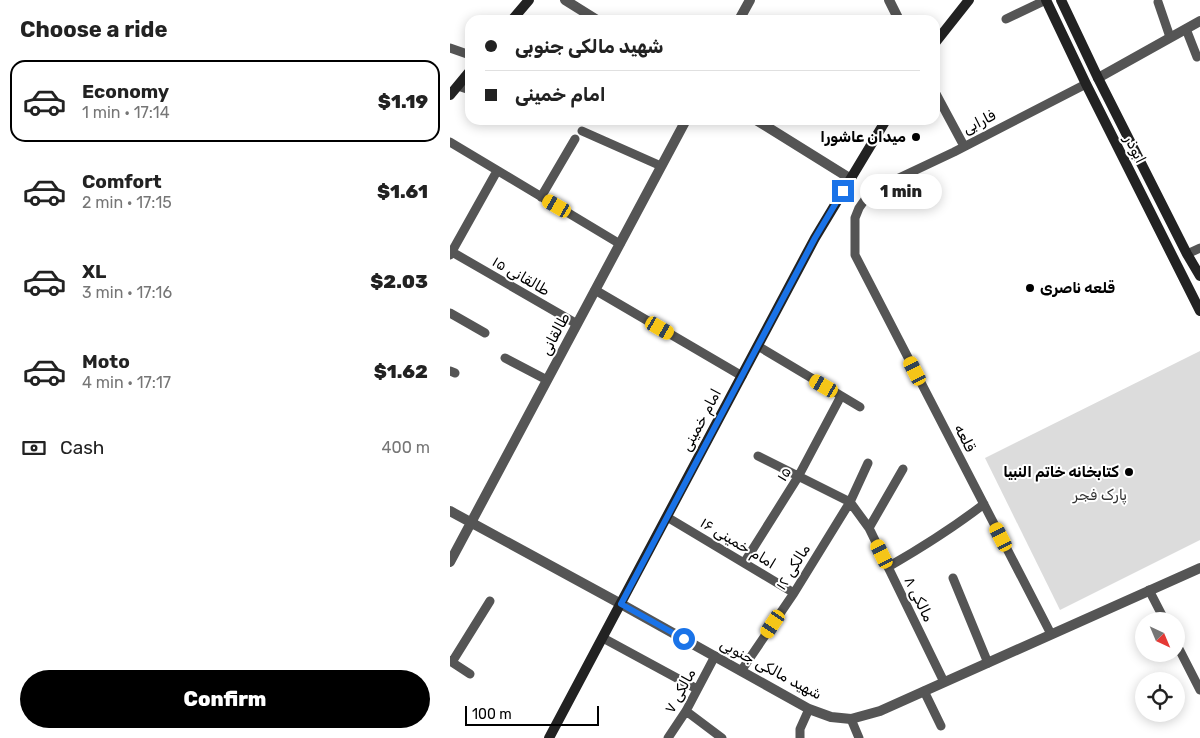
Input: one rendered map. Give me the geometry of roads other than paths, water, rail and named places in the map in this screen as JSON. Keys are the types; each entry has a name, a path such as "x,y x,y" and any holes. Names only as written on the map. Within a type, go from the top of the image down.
{"main road":[{"path":"516,15 529,0"},
{"path":"940,37 969,0"},
{"name":"ابوذر","path":"1046,0 1200,311"},
{"name":"ابوذر","path":"1060,0 1187,254 1200,276"},
{"path":"450,95 465,77"},
{"name":"امام خمینی","path":"549,738 815,238 883,125"}],"street":[{"path":"565,0 589,15"},
{"path":"742,15 750,0"},
{"path":"889,0 896,15"},
{"path":"1006,19 1046,0"},
{"path":"1158,2 1170,38"},
{"path":"1098,78 1200,21"},
{"path":"1186,29 1197,57"},
{"path":"450,48 465,54"},
{"name":"فارابی","path":"855,255 855,218 866,198 884,185 1086,84"},
{"path":"458,86 465,88"},
{"path":"940,101 964,146"},
{"name":"طالقانی","path":"450,562 683,125"},
{"path":"764,125 851,179"},
{"path":"582,130 661,166"},
{"path":"541,197 575,138"},
{"path":"450,142 620,244"},
{"path":"451,253 497,171"},
{"path":"1187,254 1200,248"},
{"name":"طالقانی ۱۵","path":"451,253 577,324"},
{"name":"قلعه","path":"855,255 1051,634"},
{"path":"595,290 742,376"},
{"path":"450,313 485,333"},
{"path":"758,346 860,407"},
{"path":"505,358 548,380"},
{"name":"۱۵","path":"744,563 798,477 841,396"},
{"name":"مالکی ۸","path":"758,456 850,502 869,528 944,682"},
{"name":"مالکی ۱۲","path":"741,671 794,593 850,502 868,463"},
{"path":"869,528 904,469"},
{"path":"888,567 965,519 984,504"},
{"name":"شهید مالکی جنوبی","path":"450,511 809,709 831,717 851,719 880,711 1200,568"},
{"name":"امام خمینی ۱۶","path":"667,517 794,593"},
{"path":"953,578 988,662"},
{"path":"1150,590 1161,612"},
{"path":"470,674 451,661 490,601"},
{"path":"603,638 697,689"},
{"name":"مالکی ۷","path":"671,737 715,656"},
{"path":"1185,661 1200,690"},
{"path":"924,691 941,726"},
{"path":"800,738 800,729 809,709"},
{"path":"686,711 722,738"},
{"path":"851,719 858,738"}],"place":[{"name":"میدان عاشورا","path":"916,137"},
{"name":"قلعه ناصری","path":"1030,288"},
{"name":"کتابخانه خاتم النبیا","path":"1129,472"}],"park label":[{"name":"پارک فجر","path":"1100,495"}]}
